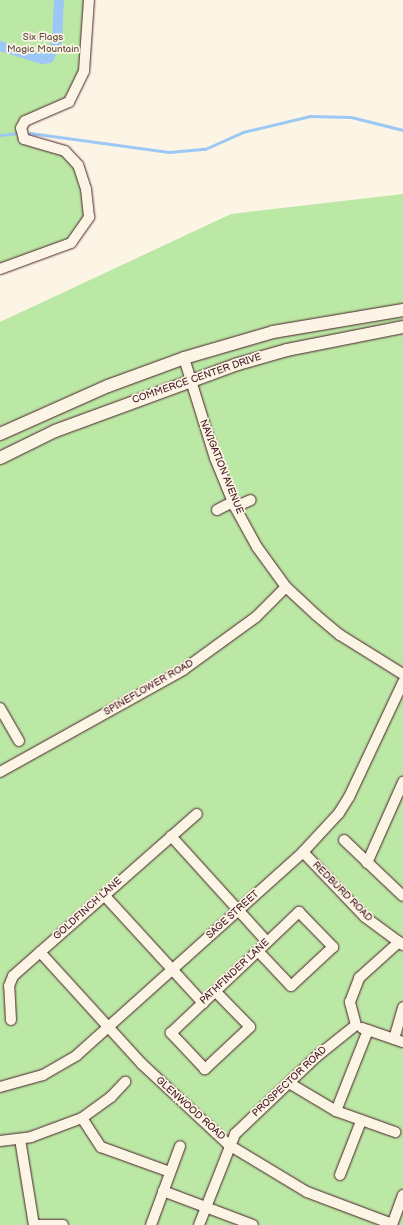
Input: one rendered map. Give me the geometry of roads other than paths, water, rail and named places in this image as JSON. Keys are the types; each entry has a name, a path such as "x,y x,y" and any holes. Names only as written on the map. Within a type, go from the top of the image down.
{"main road":[{"name":"COMMERCE CENTER DRIVE","path":"0,434 108,386 184,358 274,332 403,310"},
{"name":"COMMERCE CENTER DRIVE","path":"0,458 55,431 190,381 287,350 403,327"}],"street":[{"path":"0,269 71,243 89,217 86,189 78,165 65,151 24,139 21,128 25,121 69,102 84,71 89,0"},
{"name":"NAVIGATION AVENUE","path":"184,358 190,381 234,505 257,547 286,587 340,635 403,674"},
{"path":"218,510 251,500"},
{"name":"SPINEFLOWER ROAD","path":"0,772 183,670 256,617 286,587"},
{"name":"SAGE STREET","path":"0,1087 30,1080 57,1068 108,1028 303,852 339,814 349,797 403,682"},
{"path":"1,711 19,741"},
{"path":"367,863 403,782"},
{"name":"GOLDFINCH LANE","path":"11,1020 10,980 197,814"},
{"path":"171,836 267,942"},
{"path":"344,840 403,896"},
{"name":"REDBURD ROAD","path":"303,852 365,917 401,943"},
{"path":"104,895 203,1003"},
{"name":"PATHFINDER LANE","path":"215,991 250,1027 205,1069 171,1033 215,991 258,951 267,942 300,912 332,947 291,986 258,951"},
{"path":"401,943 359,978 350,1002 356,1025 398,1040 403,1007"},
{"name":"GLENWOOD ROAD","path":"40,952 108,1028 172,1095 229,1145 307,1192 392,1225"},
{"name":"PROSPECTOR ROAD","path":"199,1225 229,1145 247,1122 316,1057 356,1025"},
{"path":"336,1111 368,1030"},
{"path":"0,1141 20,1139 82,1118 111,1097 125,1082"},
{"path":"289,1083 336,1111 395,1132"},
{"path":"82,1118 102,1147 170,1172"},
{"path":"340,1175 361,1121"},
{"path":"20,1139 34,1225 63,1225"},
{"path":"150,1225 180,1146"},
{"path":"163,1191 250,1224"},
{"path":"392,1225 403,1195"}],"waterway":[{"path":"0,46 42,59 49,58 57,41 59,0"},
{"path":"30,133 169,152 205,149 243,132 310,116 351,117 403,130"},
{"path":"0,135 18,133"}],"park label":[{"name":"Six Flags Magic Mountain","path":"43,42"}]}
